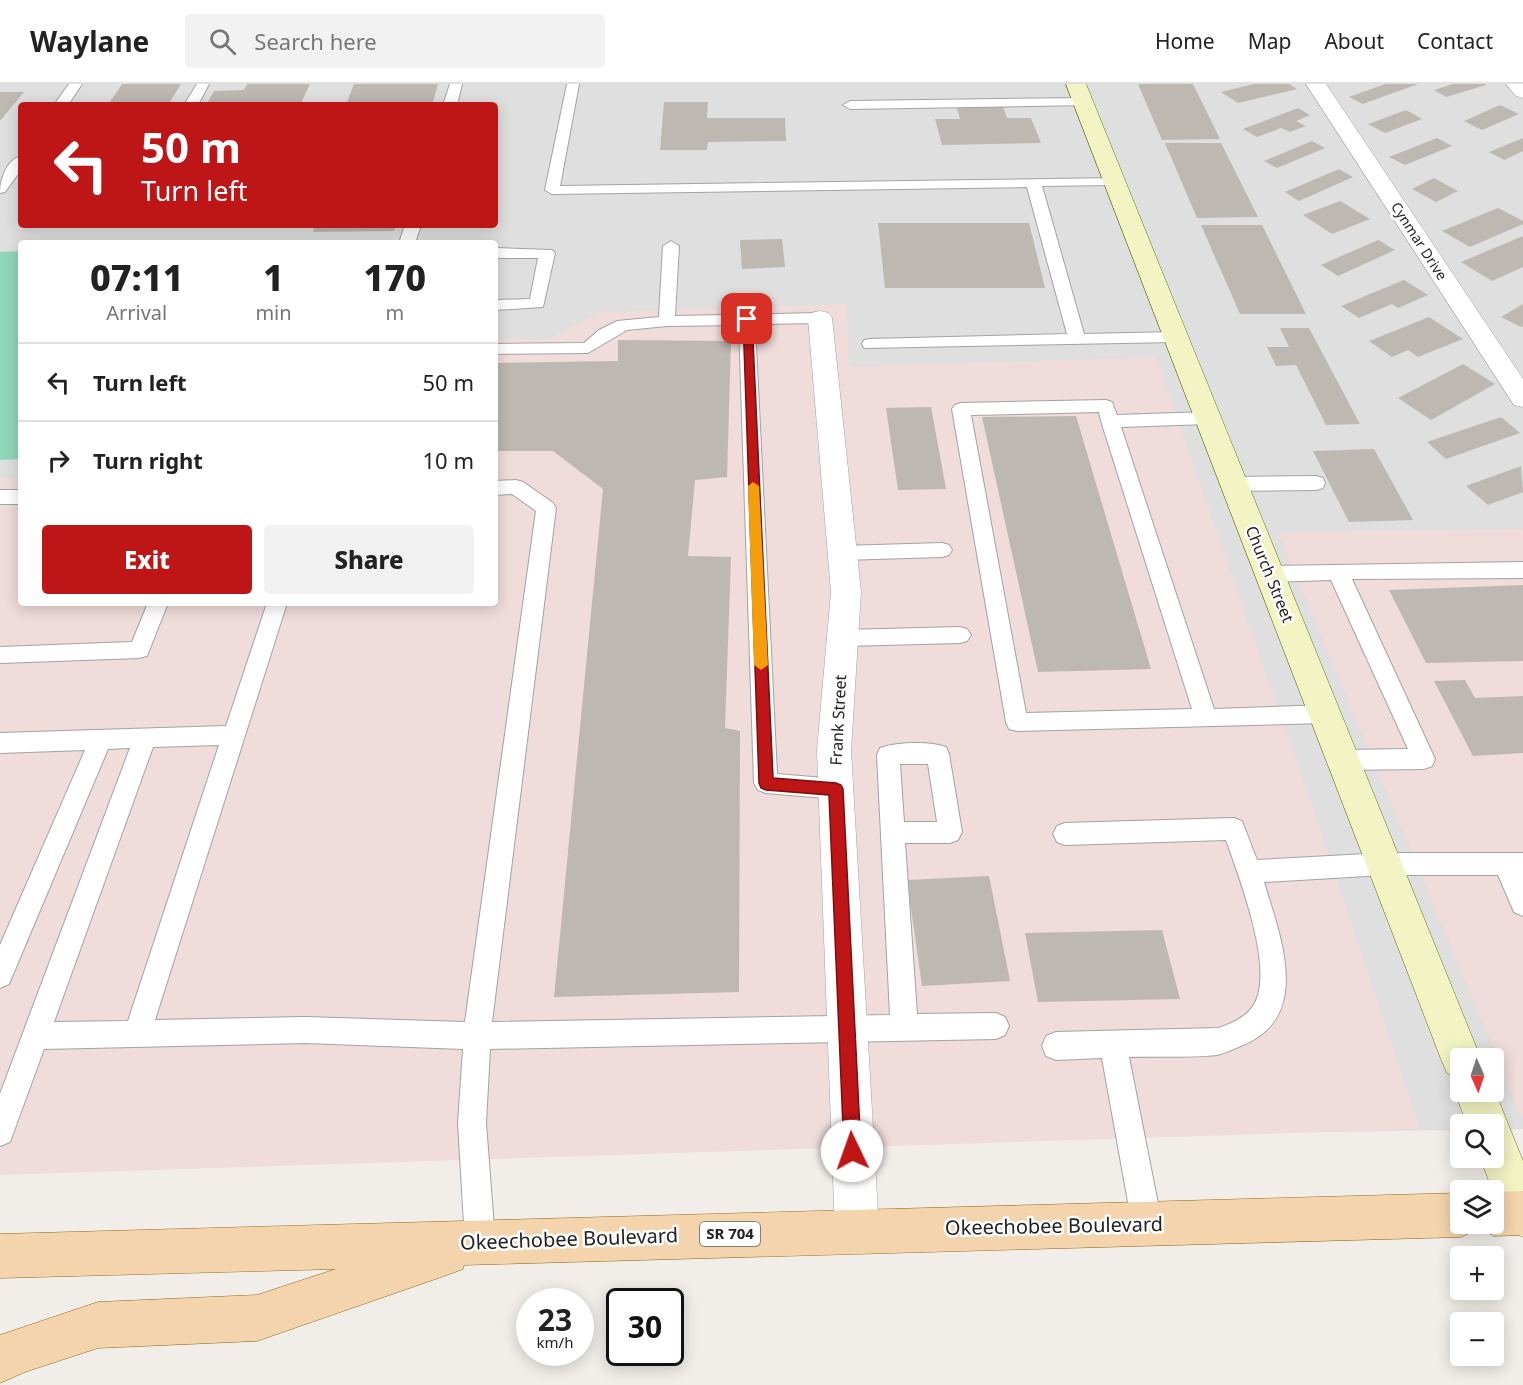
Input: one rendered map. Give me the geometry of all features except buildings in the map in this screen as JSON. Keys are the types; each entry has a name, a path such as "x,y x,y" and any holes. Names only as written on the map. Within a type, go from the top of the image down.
{"main road":[{"path":"1504,1214 1523,1214"},
{"name":"Okeechobee Boulevard","path":"0,1257 480,1241 1450,1215"},
{"path":"0,1360 14,1352 98,1325 257,1318 480,1241"}],"street":[{"name":"Cynmar Drive","path":"1316,84 1523,399"},
{"path":"1516,84 1523,92"},
{"name":"Church Street","path":"1079,92 1457,1048"},
{"name":"Frank Street","path":"820,318 846,592 834,750 857,1231"},
{"path":"1504,1166 1523,1214"}],"lane":[{"path":"62,102 76,84"},
{"path":"193,102 203,84"},
{"path":"451,102 456,84"},
{"path":"573,84 552,190 1114,181"},
{"path":"850,105 1079,92"},
{"path":"18,164 0,189 18,189"},
{"path":"1034,182 1077,339"},
{"path":"667,321 671,246"},
{"path":"498,254 547,253 537,304 498,305"},
{"path":"498,349 588,348 605,334 623,324 820,318"},
{"path":"747,319 766,783 836,789"},
{"path":"870,344 1176,337"},
{"path":"1206,718 1106,406 962,409 1017,722 1206,718 1325,714"},
{"path":"1110,421 1208,418"},
{"path":"1234,484 1316,483"},
{"path":"480,1241 472,1124 477,1036 546,508 516,487 498,488"},
{"path":"0,497 18,496"},
{"path":"842,553 942,550"},
{"path":"1270,574 1523,570"},
{"path":"1338,572 1424,759 1343,760"},
{"path":"0,655 139,650 157,606"},
{"path":"137,1033 276,606"},
{"path":"843,638 960,635"},
{"path":"0,743 234,735"},
{"path":"0,1132 145,738"},
{"path":"0,975 101,739"},
{"path":"1056,1046 1218,1041 1243,1032 1263,1016 1272,993 1274,968 1249,873 1234,830 1065,834"},
{"path":"893,833 904,1027"},
{"path":"1249,873 1384,864 1514,864 1523,904"},
{"path":"35,1036 305,1030 477,1036 996,1026"},
{"path":"1113,1044 1147,1224"}],"shaded area":[{"path":"0,84 1523,84 1523,1129 1504,1130 1504,1114 1450,1114 1450,1130 0,1151"},
{"path":"847,304 849,367 1156,357 1309,796 1420,1129 0,1175 0,478 18,478 18,606 498,606 498,339 549,339 600,312"},
{"path":"1523,529 1523,1115 1521,1115 1504,1074 1504,1048 1493,1048 1278,532"}],"green space":[{"path":"18,251 18,459 0,460 0,252"}],"slow traffic":[{"path":"753,486 761,665"}],"route":[{"path":"747,319 766,783 836,789 852,1151"}]}
